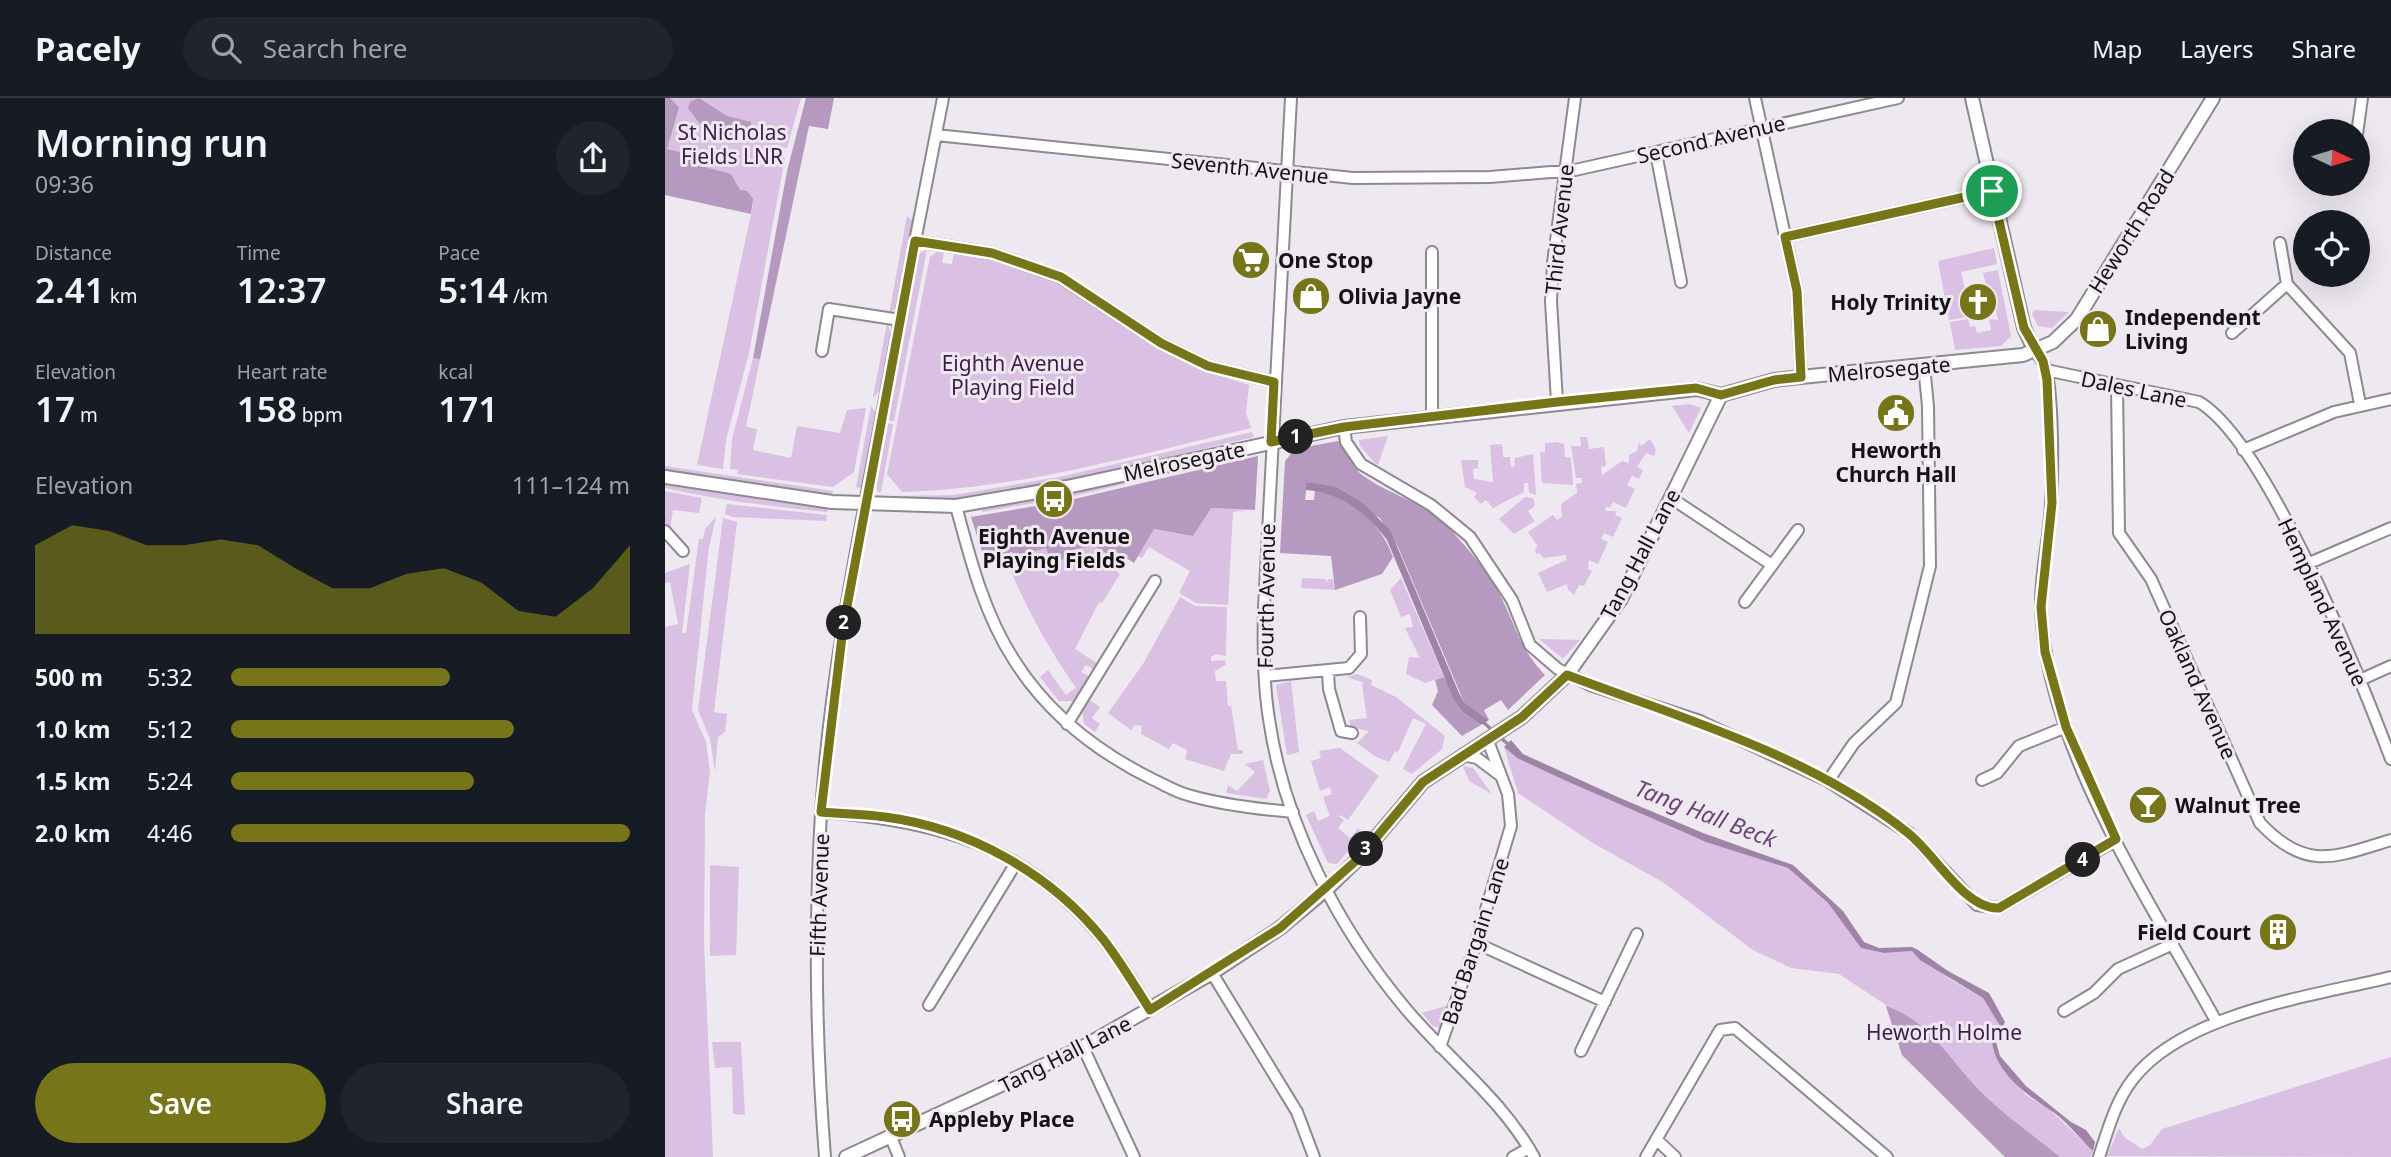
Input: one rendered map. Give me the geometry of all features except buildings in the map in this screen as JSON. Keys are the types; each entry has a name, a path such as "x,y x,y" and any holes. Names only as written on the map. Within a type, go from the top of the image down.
{"street":[{"name":"Fifth Avenue","path":"825,1157 816,1004 821,812 835,682 865,505 943,98"},
{"name":"Fourth Avenue","path":"1291,98 1271,442 1265,676 1273,744 1293,812 1328,888 1376,970 1440,1047"},
{"name":"Third Avenue","path":"1557,402 1551,301 1575,98"},
{"path":"1755,98 1797,291 1801,377"},
{"name":"Second Avenue","path":"1565,171 1898,98"},
{"path":"1972,98 2024,328 2046,370 2052,503 2041,607 2045,652 2066,727 2116,839 2216,1021"},
{"name":"Heworth Road","path":"2035,351 2061,336 2077,319 2213,98"},
{"path":"2359,119 2362,98"},
{"name":"Seventh Avenue","path":"936,135 1286,172 1397,179 1490,177 1565,171"},
{"path":"1656,153 1681,282"},
{"path":"1785,237 1992,191"},
{"path":"915,241 992,253 1061,277 1161,343 1208,366 1274,382"},
{"path":"2280,243 2287,284 2350,354 2360,404"},
{"path":"1432,252 1432,415"},
{"path":"2232,333 2287,284"},
{"path":"822,351 829,309 900,320"},
{"name":"Melrosegate","path":"665,477 769,494 865,505 955,506 1067,487 1344,427 1432,415 1696,388 1721,395 1774,380 2008,358 2035,351"},
{"path":"1828,781 1854,743 1895,703 1930,566 1924,366"},
{"name":"Dales Lane","path":"2046,370 2199,402 2214,413 2243,450"},
{"name":"Oakland Avenue","path":"2117,385 2119,533 2151,579 2260,823 2280,842 2320,858 2332,858 2391,840"},
{"name":"Tang Hall Lane","path":"846,1157 890,1135 979,1098 1083,1047 1150,1010 1280,928 1328,888 1358,859 1423,782 1506,729 1567,675 1621,599 1721,395"},
{"path":"2243,450 2360,404 2391,399"},
{"path":"1344,427 1346,442 1361,464 1431,505 1470,537 1512,600 1530,645 1567,675 1700,721 1828,781 1909,833 1977,905 1989,909 1999,908 2116,839"},
{"name":"Hempland Avenue","path":"2243,450 2273,496 2307,565 2360,680 2391,759"},
{"path":"1671,498 1773,565"},
{"path":"955,506 997,630 1014,661 1067,724 1113,760 1184,795 1234,807 1293,812"},
{"path":"2307,565 2391,528"},
{"path":"1745,602 1798,530"},
{"path":"665,531 683,551"},
{"path":"1067,724 1155,580"},
{"path":"1265,676 1349,668 1361,654 1360,623 1347,628"},
{"path":"2360,680 2391,666"},
{"path":"1328,672 1329,689 1343,734"},
{"path":"1982,780 1997,773 2019,746 2066,727"},
{"name":"Bad Bargain Lane","path":"1487,741 1508,794 1511,826 1476,943 1440,1047 1496,1102 1531,1152"},
{"path":"1462,755 1477,758 1501,776"},
{"path":"821,812 885,817 928,826 963,837 1016,863 1076,910 1103,939 1150,1010"},
{"path":"929,1005 1016,863"},
{"path":"1581,1051 1637,934"},
{"path":"1476,943 1605,1002"},
{"path":"2064,1011 2094,993 2118,969 2173,944"},
{"path":"1212,973 1297,1112 1314,1157"},
{"path":"2099,1157 2119,1099 2133,1078 2160,1054 2216,1021 2391,977"},
{"path":"1646,1157 1720,1030 1728,1027 1735,1028 1887,1157"},
{"path":"1083,1047 1134,1157"},
{"path":"890,1135 899,1157"},
{"path":"1657,1140 1675,1157"},
{"path":"1513,1157 1531,1152"}],"green space":[{"name":"St Nicholas Fields LNR","path":"665,98 801,98 787,148 780,147 778,156 785,158 749,353 726,440 723,469 697,465 753,205 665,177"},
{"path":"907,216 913,221 898,306 889,314"},
{"path":"1994,248 1997,264 1961,272 1966,294 1961,296 1966,317 1949,320 1938,261"},
{"path":"927,249 894,421 887,420 919,254"},
{"name":"Eighth Avenue Playing Field","path":"938,251 944,252 942,263 952,264 954,253 991,260 1058,281 1158,349 1200,370 1249,385 1246,413 1251,428 1034,478 990,485 902,492 887,474 930,257"},
{"path":"1998,270 2011,336 2001,346 1955,350 1950,322 1968,319 1970,327 1975,326 1977,333 1991,330 1989,319 1998,320 1991,289 1987,289 1983,273"},
{"path":"2034,310 2069,312 2052,328 2038,326 2032,314"},
{"path":"887,323 890,339 888,363 882,385 873,397"},
{"path":"753,358 760,359 746,427 757,429 753,450 791,458 797,426 840,433 847,410 866,408 854,472 833,487 737,474 738,470 730,469 732,439"},
{"path":"1689,404 1701,408 1689,433 1672,406"},
{"path":"871,406 877,414 861,488 856,487"},
{"path":"886,423 893,424 881,492 878,492 875,482"},
{"path":"1252,432 1254,437 1065,481 954,500 891,500 891,496 954,495 1064,476"},
{"path":"1388,436 1378,465 1360,446 1359,440"},
{"path":"1580,437 1587,437 1589,449 1604,447 1606,466 1601,467 1602,475 1622,461 1629,463 1629,455 1637,451 1639,442 1641,446 1650,439 1656,450 1654,456 1646,453 1637,467 1643,470 1639,479 1632,476 1627,485 1635,489 1626,508 1613,502 1610,508 1606,506 1605,511 1617,511 1615,515 1622,518 1613,537 1604,533 1601,539 1608,542 1598,564 1589,560 1588,569 1592,571 1584,586 1579,585 1574,595 1568,590 1567,584 1547,592 1538,573 1566,560 1566,555 1543,558 1540,553 1536,554 1535,548 1538,546 1528,532 1553,515 1557,520 1562,517 1561,504 1577,493 1576,484 1582,483 1582,478 1576,478 1571,446 1581,446"},
{"path":"1545,443 1564,444 1565,457 1571,458 1573,485 1542,483 1540,452 1545,452"},
{"path":"1502,444 1503,457 1510,457 1511,467 1514,467 1515,458 1533,454 1536,495 1529,493 1528,483 1524,483 1524,492 1493,508 1486,500 1481,504 1474,497 1477,493 1465,487 1461,460 1478,460 1478,468 1473,469 1474,479 1493,482 1490,445"},
{"path":"1257,449 1258,452 1070,497 982,512 982,509 1069,493"},
{"path":"665,466 833,491 832,494 684,475 665,471"},
{"path":"665,484 828,508 827,512 746,503 665,488"},
{"path":"665,491 702,498 699,513 673,510 670,529 665,522"},
{"path":"1525,497 1533,498 1535,506 1528,511 1535,521 1514,534 1499,519"},
{"path":"727,504 827,515 826,521 733,517 725,514"},
{"path":"1210,508 1247,510 1233,512 1228,605 1196,603 1179,593 1190,571 1149,547 1142,558 1138,556 1154,529 1193,536"},
{"path":"716,517 709,547 692,710 706,742 710,772 705,814 704,943 713,1157 665,1157 665,627 678,624 670,582 665,583 665,573 690,564 682,633 686,633 699,539 703,539 705,529"},
{"path":"723,518 737,522 714,712 727,714 725,732 718,737 715,772 710,739 698,710"},
{"path":"1094,546 1112,557 1117,551 1124,557 1115,570 1120,574 1102,603 1099,602 1075,649 1097,663 1093,669 1086,665 1081,672 1089,676 1074,701 1059,701 1040,677 1048,670 1066,695 1076,688 1036,623 1004,554 1047,548 1052,563 1068,552"},
{"path":"1302,578 1325,579 1327,583 1328,579 1333,579 1335,590 1301,588"},
{"path":"1401,578 1444,677 1425,683 1406,674 1409,657 1420,658 1405,628 1413,627 1410,614 1401,617 1390,590"},
{"path":"1180,597 1195,606 1227,607 1226,656 1216,654 1211,657 1211,661 1225,660 1226,665 1215,671 1216,681 1226,681 1228,706 1231,706 1238,750 1243,750 1243,754 1231,754 1224,771 1185,759 1187,750 1173,743 1169,749 1141,734 1142,726 1135,725 1131,730 1108,713 1143,664"},
{"path":"1539,639 1580,640 1563,659"},
{"path":"1357,674 1372,680 1371,685 1396,697 1445,736 1442,749 1412,774 1403,769 1426,724 1413,718 1398,752 1395,751 1389,762 1376,757 1357,743 1369,731 1351,727 1349,720 1367,718 1362,684 1365,683 1347,677"},
{"path":"1291,681 1299,752 1287,755 1276,685"},
{"path":"1088,699 1100,707 1092,718 1100,724 1095,732 1084,724 1082,709"},
{"name":"Heworth Holme","path":"1504,747 1517,758 1694,837 1788,868 1828,903 1861,948 1884,953 1912,951 1951,980 1983,998 2000,1026 1993,1037 1993,1049 2014,1080 2026,1095 2050,1110 2093,1151 2091,1157 2005,1157 1902,1055 1886,1005 1839,974 1791,968 1753,950 1664,883 1593,843 1518,793"},
{"path":"1340,748 1379,776 1348,820 1341,815 1339,817 1344,820 1338,828 1350,838 1358,828 1363,833 1337,864 1328,863 1306,815 1314,811 1318,821 1330,816 1323,797 1332,794 1330,787 1320,791 1311,761 1321,758 1319,751"},
{"path":"1263,760 1270,791 1266,799 1226,793 1228,785 1237,791 1255,772 1245,764"},
{"path":"1463,766 1473,768 1492,794 1469,781"},
{"path":"710,865 739,867 736,955 710,956"},
{"path":"1449,1005 1441,1028 1433,1026 1422,1013"},
{"path":"712,1042 741,1042 745,1115 733,1114 732,1067 715,1068"},
{"path":"2391,1057 2391,1157 2107,1156 2119,1128 2124,1137 2142,1149 2150,1145 2162,1129"}],"shaded area":[{"path":"665,98 670,98 679,107 667,149 692,155 705,167 731,174 740,190 747,191 753,199 751,214 665,195"},
{"path":"699,98 727,116 751,122 754,141 740,140 714,127 700,124 688,108 690,102"},
{"path":"806,98 834,98 828,129 809,126 760,359 753,358 787,171"},
{"path":"1338,441 1362,475 1418,505 1449,528 1490,578 1524,646 1545,675 1508,710 1501,700 1484,710 1489,720 1464,702 1398,547 1380,518 1307,482 1305,500 1314,500 1315,490 1328,493 1352,505 1381,533 1393,557 1382,574 1335,590 1331,556 1280,553 1285,461 1295,449"},
{"path":"1258,456 1255,510 1211,508 1193,536 1154,529 1134,563 1117,552 1112,557 1094,546 1068,551 1067,558 1052,563 1046,548 1016,555 1012,552 985,561 971,517 1070,500"},
{"path":"1306,482 1336,487 1364,504 1390,530 1459,693 1464,702 1489,720 1481,725 1464,713 1454,700 1387,540 1362,513 1330,495 1306,490"},
{"path":"1444,677 1464,713 1481,725 1462,736 1432,705 1438,691 1435,680"},
{"path":"1511,740 1523,754 1620,798 1703,833 1793,865 1843,911 1864,942 1879,948 1912,947 1948,971 1989,993 2005,1022 1996,1042 2000,1056 2026,1086 2071,1122 2086,1130 2095,1142 2093,1151 2061,1119 2022,1090 2006,1073 1999,1063 1992,1042 2000,1026 1983,998 1920,960 1912,951 1884,953 1861,948 1828,903 1788,868 1706,842 1564,780 1517,758 1504,747"},
{"path":"1886,1006 1926,1030 1986,1097 2060,1157 2005,1157 1902,1055"}],"waterway":[{"name":"Tang Hall Beck","path":"1482,721 1510,746"}],"place":[{"name":"One Stop","path":"1251,260"},
{"name":"Olivia Jayne","path":"1311,296"},
{"name":"Holy Trinity","path":"1978,302"},
{"name":"Independent Living","path":"2098,329"},
{"name":"Heworth Church Hall","path":"1896,413"},
{"name":"Eighth Avenue Playing Fields","path":"1054,499"},
{"name":"Walnut Tree","path":"2148,805"},
{"name":"Field Court","path":"2278,932"},
{"name":"Appleby Place","path":"902,1119"}],"route":[{"path":"1992,191 2024,328 2043,361 2049,392 2052,503 2041,607 2045,652 2066,727 2116,839 1999,908 1989,909 1977,905 1909,833 1828,781 1700,721 1567,675 1522,717 1423,782 1358,859 1280,928 1150,1010 1103,939 1076,910 1016,863 963,837 928,826 885,817 821,812 831,710 843,628 915,241 992,253 1028,264 1061,277 1161,343 1208,366 1244,377 1274,382 1271,442 1344,427 1432,415 1696,388 1721,395 1774,380 1801,377 1797,291 1785,237 1992,191"}]}
